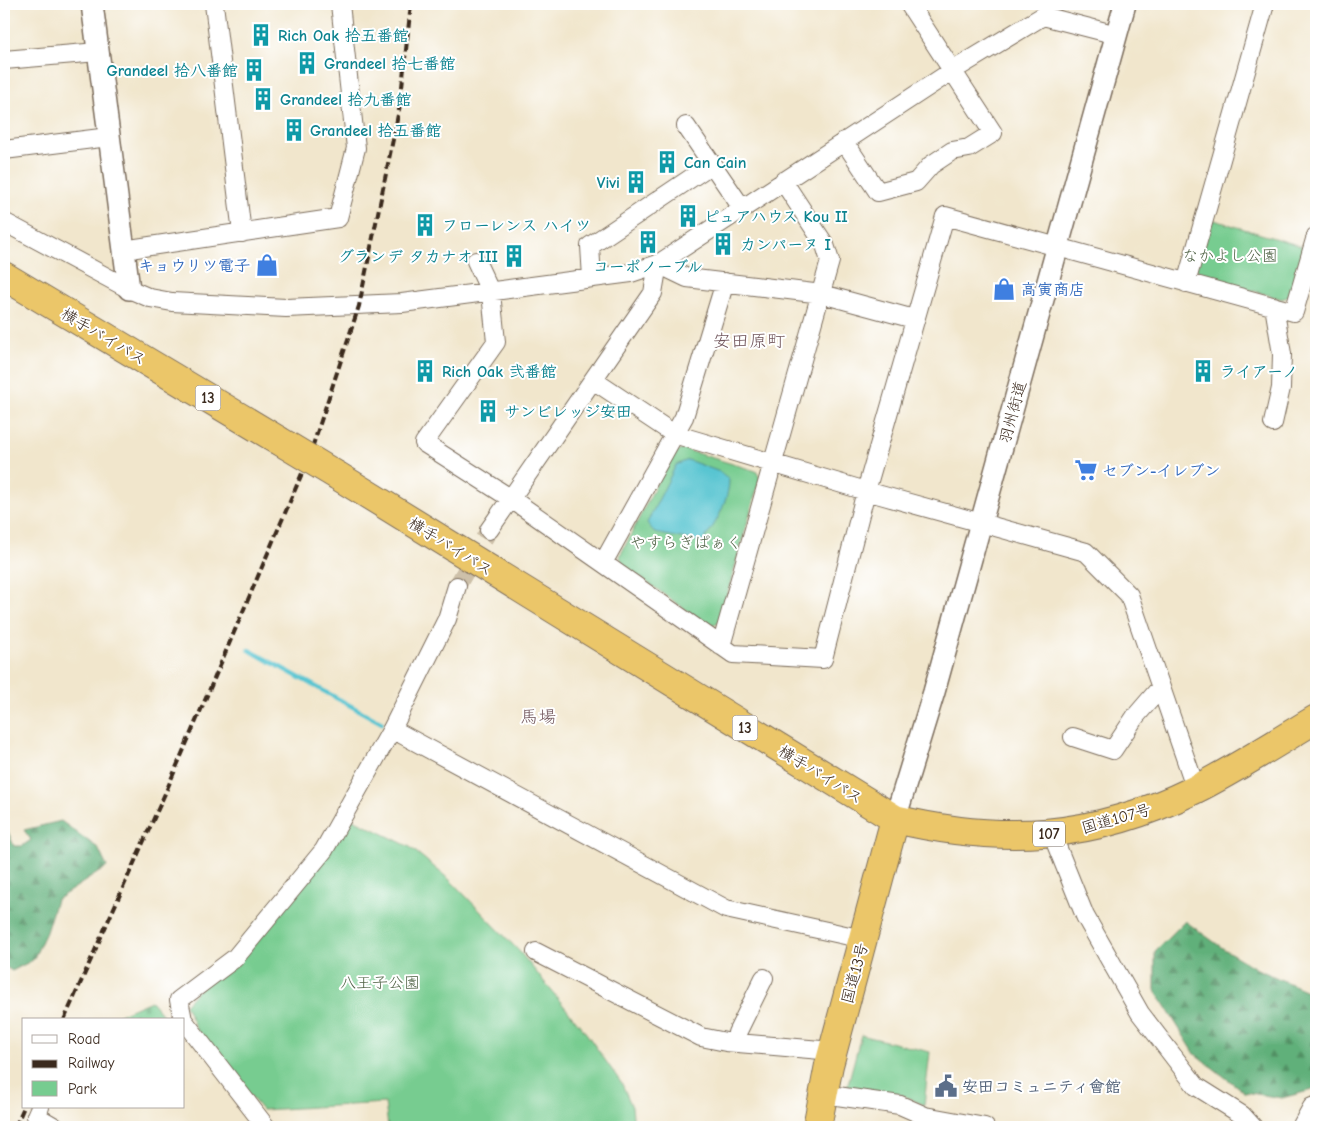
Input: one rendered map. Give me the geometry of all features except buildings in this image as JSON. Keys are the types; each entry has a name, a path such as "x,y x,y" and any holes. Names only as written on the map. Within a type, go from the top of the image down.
{"highway":[{"name":"横手バイパス","path":"4,276 338,476 895,819"},
{"name":"国道107号","path":"895,819 938,830 1052,834 1082,829 1137,814 1196,789 1316,719"},
{"name":"国道13号","path":"817,1127 832,1051 864,939 895,819"}],"street":[{"path":"92,4 129,289"},
{"path":"214,4 242,233"},
{"path":"123,250 338,218 356,148 340,4"},
{"path":"844,141 878,192 916,182 931,165 952,151 969,148 992,133 909,4"},
{"name":"羽州街道","path":"895,819 934,692 982,523 1125,4"},
{"path":"1186,284 1265,4"},
{"path":"4,222 129,289 150,298 172,302 286,308 383,305 491,293 631,273 658,264 952,71 1043,16 1117,35"},
{"path":"4,60 98,52"},
{"path":"686,126 742,208"},
{"path":"4,150 109,138"},
{"path":"592,278 590,246 712,164"},
{"path":"720,646 830,261 825,245 783,181"},
{"path":"476,261 491,293 496,342 424,443 510,498 733,654 823,660 866,491 945,216 1186,284 1294,312 1316,236"},
{"path":"658,264 687,278 822,294 914,319"},
{"path":"489,530 653,293 658,264"},
{"path":"603,563 684,417 725,282"},
{"path":"1273,423 1281,388 1282,354 1274,306"},
{"path":"593,380 674,434 866,491 1086,552 1128,595 1196,789"},
{"path":"183,1018 179,1000 235,958 324,850 392,728 447,619 457,586"},
{"path":"1073,737 1114,750 1135,718 1160,688"},
{"path":"392,728 726,909 864,939"},
{"path":"1052,834 1085,916 1140,1013 1196,1086 1242,1115 1253,1127"},
{"path":"536,952 701,1037 737,1043 832,1051"},
{"path":"737,1043 737,1033 764,978"},
{"path":"185,1023 266,1127"},
{"path":"823,1094 900,1104 924,1116 985,1127"},
{"path":"1301,1127 1312,1107 1316,1106"},
{"path":"40,1108 36,1116 55,1127"}],"green space":[{"name":"なかよし公園","path":"1211,219 1307,248 1293,295 1282,299 1201,276 1196,267"},
{"name":"やすらぎぱぁく","path":"683,449 756,471 760,478 719,623 710,627 623,565 620,556 671,455"},
{"name":"八王子公園","path":"349,817 410,847 451,881 519,951 586,1033 622,1084 632,1107 634,1127 388,1127 385,1103 262,1110 198,1033 185,1005"},
{"path":"61,821 98,848 107,867 56,900 46,932 33,960 12,971 4,966 4,822 14,846 22,846 31,840 24,830"},
{"path":"1185,921 1224,949 1257,969 1316,995 1316,1089 1282,1098 1244,1092 1195,1054 1155,990 1155,951"},
{"path":"151,1001 165,1018 112,1018"},
{"path":"861,1035 930,1052 924,1105 902,1095 847,1088"}],"water":[{"path":"688,460 720,472 729,479 727,496 721,512 702,542 655,533 647,523 676,465"}],"waterway":[{"path":"249,650 382,723"}],"tunnel":[{"path":"457,586 489,530"}],"railway":[{"path":"65,1018 167,789 309,457 359,306 400,105 411,4"},
{"path":"15,1127 24,1108"}],"place":[{"name":"Rich Oak 拾五番館","path":"261,35"},
{"name":"Grandeel 拾七番館","path":"307,63"},
{"name":"Grandeel 拾八番館","path":"254,70"},
{"name":"Grandeel 拾九番館","path":"263,99"},
{"name":"Grandeel 拾五番館","path":"294,130"},
{"name":"Can Cain","path":"667,162"},
{"name":"Vivi","path":"636,182"},
{"name":"ピュアハウス Kou II","path":"688,216"},
{"name":"フローレンス ハイツ","path":"425,225"},
{"name":"コーポノーブル","path":"648,242"},
{"name":"カンパーヌ I","path":"723,244"},
{"name":"グランデ タカナオ III","path":"514,256"},
{"name":"キョウリツ電子","path":"267,265"},
{"name":"高寅商店","path":"1004,289"},
{"name":"Rich Oak 弐番館","path":"425,371"},
{"name":"ライアーノ","path":"1203,371"},
{"name":"サンビレッジ安田","path":"488,411"},
{"name":"セブン-イレブン","path":"1086,470"},
{"name":"安田コミュニティ會館","path":"946,1086"}],"district":[{"name":"安田原町","path":"749,341"},
{"name":"馬場","path":"538,717"}]}
